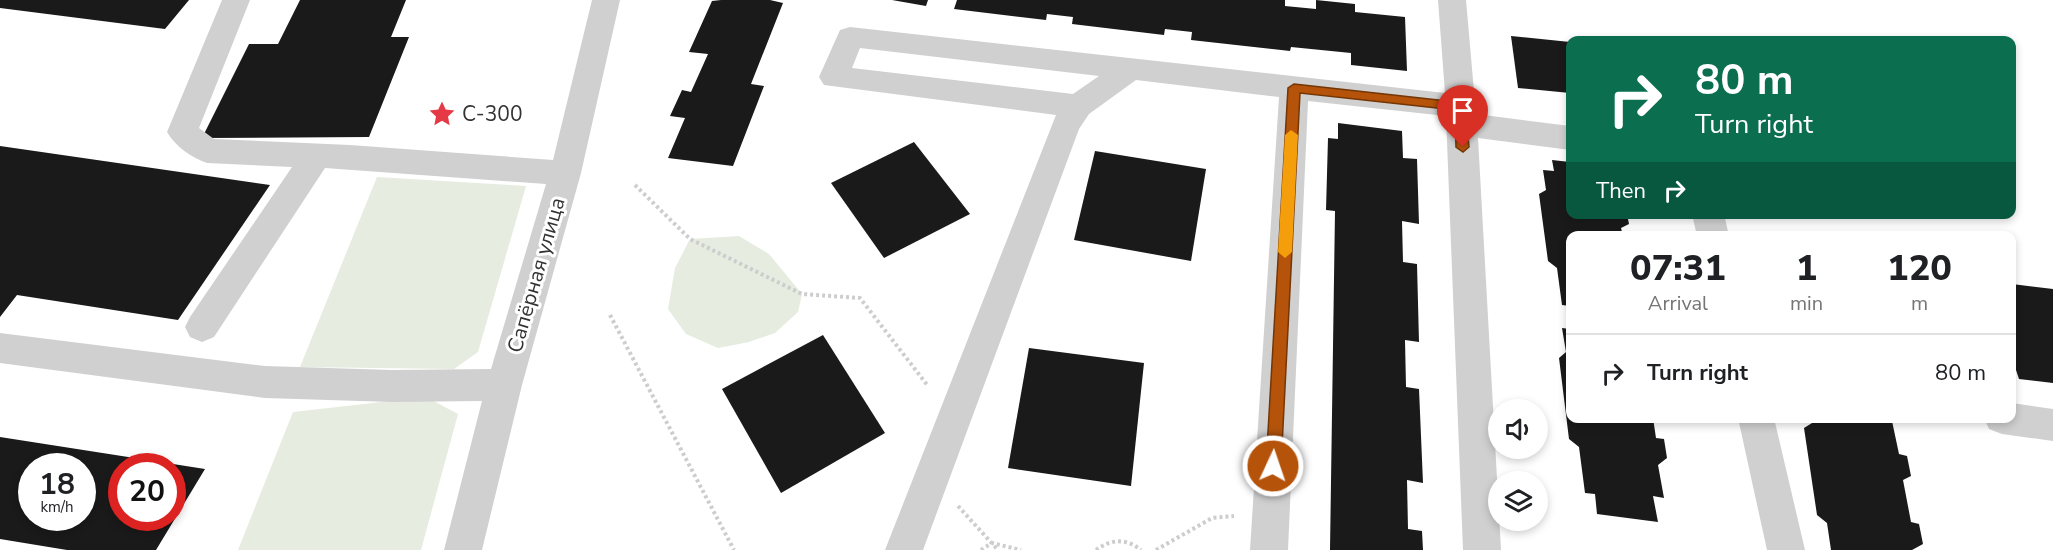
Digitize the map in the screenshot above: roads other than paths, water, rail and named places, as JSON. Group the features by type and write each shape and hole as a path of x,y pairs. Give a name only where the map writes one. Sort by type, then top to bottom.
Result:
{"street":[{"path":"236,0 182,132 207,151 565,173"},
{"name":"Сапёрная улица","path":"463,550 504,385 565,173 606,0"},
{"path":"1452,0 1461,115 1482,550"},
{"path":"1078,106 834,77 850,37 1294,88 1461,115 1566,137"},
{"path":"904,550 1065,126 1078,106 1131,69"},
{"path":"1269,550 1294,88"},
{"path":"202,327 316,156"},
{"path":"0,348 265,382 392,386 504,385"},
{"path":"2016,420 2053,425"},
{"path":"1757,423 1786,550"}],"place":[{"name":"С-300","path":"442,114"}]}
